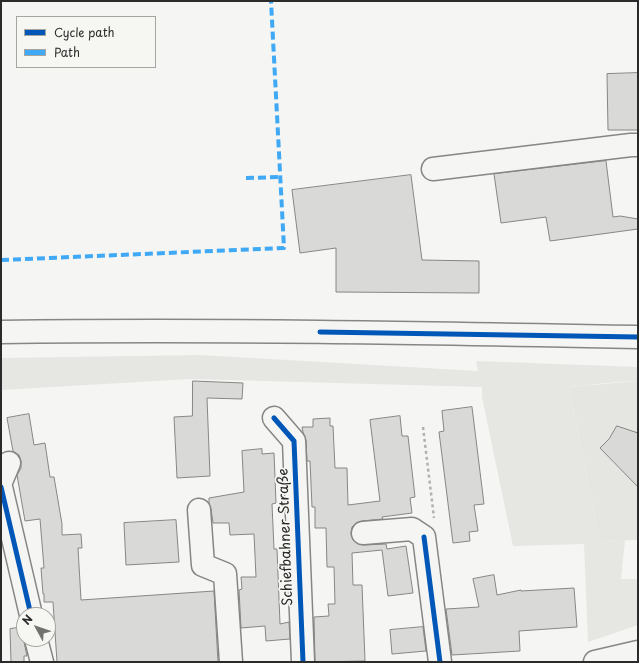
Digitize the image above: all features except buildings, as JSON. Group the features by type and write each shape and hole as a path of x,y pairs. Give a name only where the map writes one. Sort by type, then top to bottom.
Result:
{"main road":[{"path":"433,169 554,153 638,145"},
{"path":"1,332 320,332 638,337"},
{"name":"Schiefbahner Straße","path":"274,418 294,441 303,662"},
{"path":"1,487 29,607"},
{"path":"199,510 203,565 225,574 231,662"},
{"path":"363,533 412,529 424,537 440,662"},
{"path":"38,647 42,662"},
{"path":"595,662 638,652"}],"path":[{"path":"423,427 434,522 424,537"}],"shaded area":[{"path":"200,355 478,371 476,361 638,367 638,381 569,387 600,541 625,540 621,579 638,579 638,625 588,642 584,544 513,546 482,397 482,387 190,379 1,390 1,358"},
{"path":"638,381 638,540 600,541 569,387"}],"marked path":[{"path":"1,260 284,248 271,1"},
{"path":"246,178 280,177"}],"cycle path":[{"path":"320,332 638,337"},
{"path":"274,418 294,441 303,662"},
{"path":"1,487 29,607"},
{"path":"424,537 440,662"}]}
